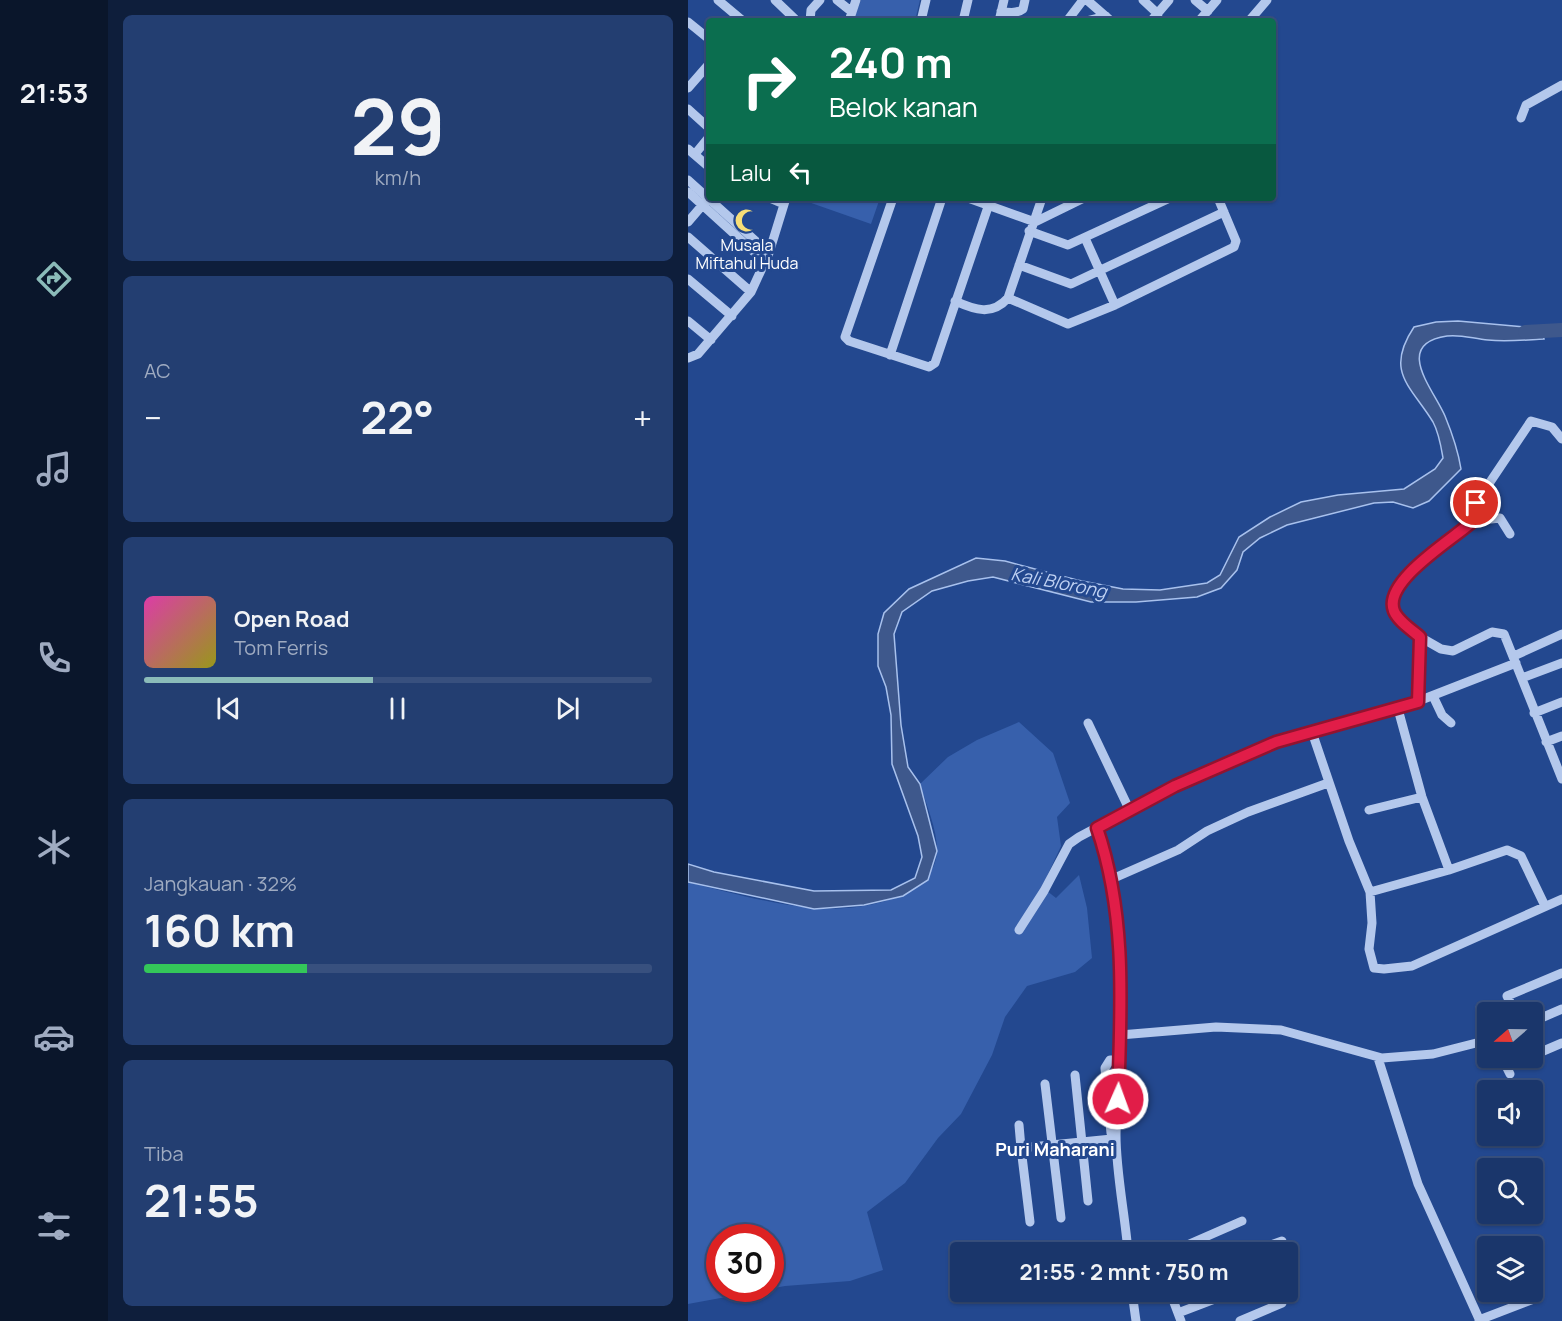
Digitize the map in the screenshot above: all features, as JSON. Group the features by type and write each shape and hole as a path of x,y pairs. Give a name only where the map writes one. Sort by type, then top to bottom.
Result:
{"street":[{"path":"718,0 739,18"},
{"path":"775,0 794,18"},
{"path":"806,18 820,0"},
{"path":"837,0 851,17"},
{"path":"851,17 856,0"},
{"path":"922,18 926,0"},
{"path":"964,18 968,0"},
{"path":"1004,0 1000,16 1020,12 1023,9 1024,0"},
{"path":"1071,18 1085,0 1109,18"},
{"path":"1142,0 1154,17 1169,0"},
{"path":"1195,0 1208,11"},
{"path":"1202,18 1217,0"},
{"path":"1252,18 1267,0"},
{"path":"810,18 811,10"},
{"path":"690,28 706,37"},
{"path":"688,88 706,67"},
{"path":"1521,118 1526,105 1561,85"},
{"path":"688,109 706,125"},
{"path":"701,120 706,115"},
{"path":"706,140 691,152 706,164"},
{"path":"688,180 706,202 767,257"},
{"path":"688,192 706,202"},
{"path":"688,358 698,354 751,292 767,257 785,201"},
{"path":"892,201 845,335 849,341 933,366 989,204"},
{"path":"890,355 941,201"},
{"path":"978,201 989,204 1065,245 1164,201"},
{"path":"955,301 984,311 997,308 1008,298 1041,201"},
{"path":"1032,227 1079,201"},
{"path":"1008,298 1068,324 1115,306 1234,247 1236,241 1219,201"},
{"path":"688,222 706,202"},
{"path":"1019,265 1071,284 1224,212"},
{"path":"688,237 751,292"},
{"path":"1085,238 1115,306"},
{"path":"688,279 732,316"},
{"path":"688,321 711,340"},
{"path":"1473,521 1478,500 1531,421 1552,427 1560,435"},
{"path":"1510,534 1505,522 1500,518 1473,521 1447,540 1395,590 1392,599 1396,615 1420,637 1441,650 1453,651 1492,632 1501,632 1508,639 1534,713 1561,779"},
{"path":"1019,930 1044,891 1069,844 1097,828 1193,778 1276,742 1418,702 1515,659 1561,634"},
{"path":"1418,702 1420,637"},
{"path":"1522,678 1561,663"},
{"path":"1433,696 1442,715 1451,723"},
{"path":"1534,713 1561,702"},
{"path":"1398,709 1423,797 1449,870"},
{"path":"1088,723 1130,811"},
{"path":"1312,732 1328,783 1370,892 1371,964 1374,968 1412,966 1561,899"},
{"path":"1546,742 1561,736"},
{"path":"1112,879 1178,850 1207,831 1248,812 1328,783"},
{"path":"1369,810 1423,797"},
{"path":"1097,828 1112,879 1119,920 1120,1035 1116,1138 1127,1242"},
{"path":"1370,892 1449,870 1507,850 1521,856 1545,906"},
{"path":"1510,1002 1507,996 1561,973"},
{"path":"1543,1015 1561,1007"},
{"path":"1120,1035 1216,1027 1281,1030 1378,1058 1433,1054 1477,1043"},
{"path":"1543,1049 1561,1042"},
{"path":"1378,1058 1418,1184 1479,1320 1526,1302"},
{"path":"1115,1184 1105,1068 1110,1060 1119,1059"},
{"path":"1507,1068 1510,1074"},
{"path":"1075,1075 1088,1201"},
{"path":"1045,1084 1061,1218"},
{"path":"1019,1125 1030,1222"},
{"path":"1021,1149 1112,1139"},
{"path":"1194,1242 1242,1221"},
{"path":"1133,1302 1136,1321"},
{"path":"1174,1302 1180,1317 1212,1302"},
{"path":"1240,1321 1282,1303"}],"shaded area":[{"path":"861,0 920,0 916,18 854,18"},
{"path":"806,201 879,201 871,224"},
{"path":"1019,722 1053,753 1070,803 1057,817 1061,846 1042,887 1056,898 1079,875 1087,908 1092,958 1075,972 1027,986 1005,1017 992,1055 961,1114 938,1138 905,1183 867,1212 883,1270 850,1281 784,1286 784,1224 706,1224 706,1301 688,1304 688,882 767,901 830,909 870,905 908,892 923,881 933,867 937,850 933,825 920,784 948,757 977,740"}],"water":[{"path":"1458,321 1525,327 1542,326 1544,339 1495,341 1447,336 1431,341 1422,348 1419,358 1421,369 1448,422 1461,469 1429,501 1413,508 1393,502 1374,503 1287,525 1260,538 1243,552 1237,570 1221,588 1197,597 1136,602 1091,602 993,577 932,591 902,612 894,634 901,725 908,767 920,784 937,851 928,880 903,896 864,905 814,909 688,882 688,864 714,872 814,891 891,890 915,878 922,857 918,836 892,764 891,715 886,687 878,666 878,634 884,613 909,589 976,558 1005,561 1077,580 1123,589 1160,590 1207,583 1220,575 1239,537 1270,517 1301,502 1338,495 1404,489 1435,469 1443,458 1435,426 1404,378 1401,356 1405,343 1414,327 1436,322"}],"waterway":[{"name":"Kali Blorong","path":"1525,332 1562,330"}],"place":[{"name":"Musala Miftahul Huda","path":"747,220"}],"district":[{"name":"Puri Maharani","path":"1055,1149"}],"route":[{"path":"1118,1099 1121,997 1119,920 1110,865 1097,828 1175,786 1276,742 1418,702 1420,637 1396,615 1392,599 1395,590 1417,567 1447,540 1473,521 1476,503"}]}
